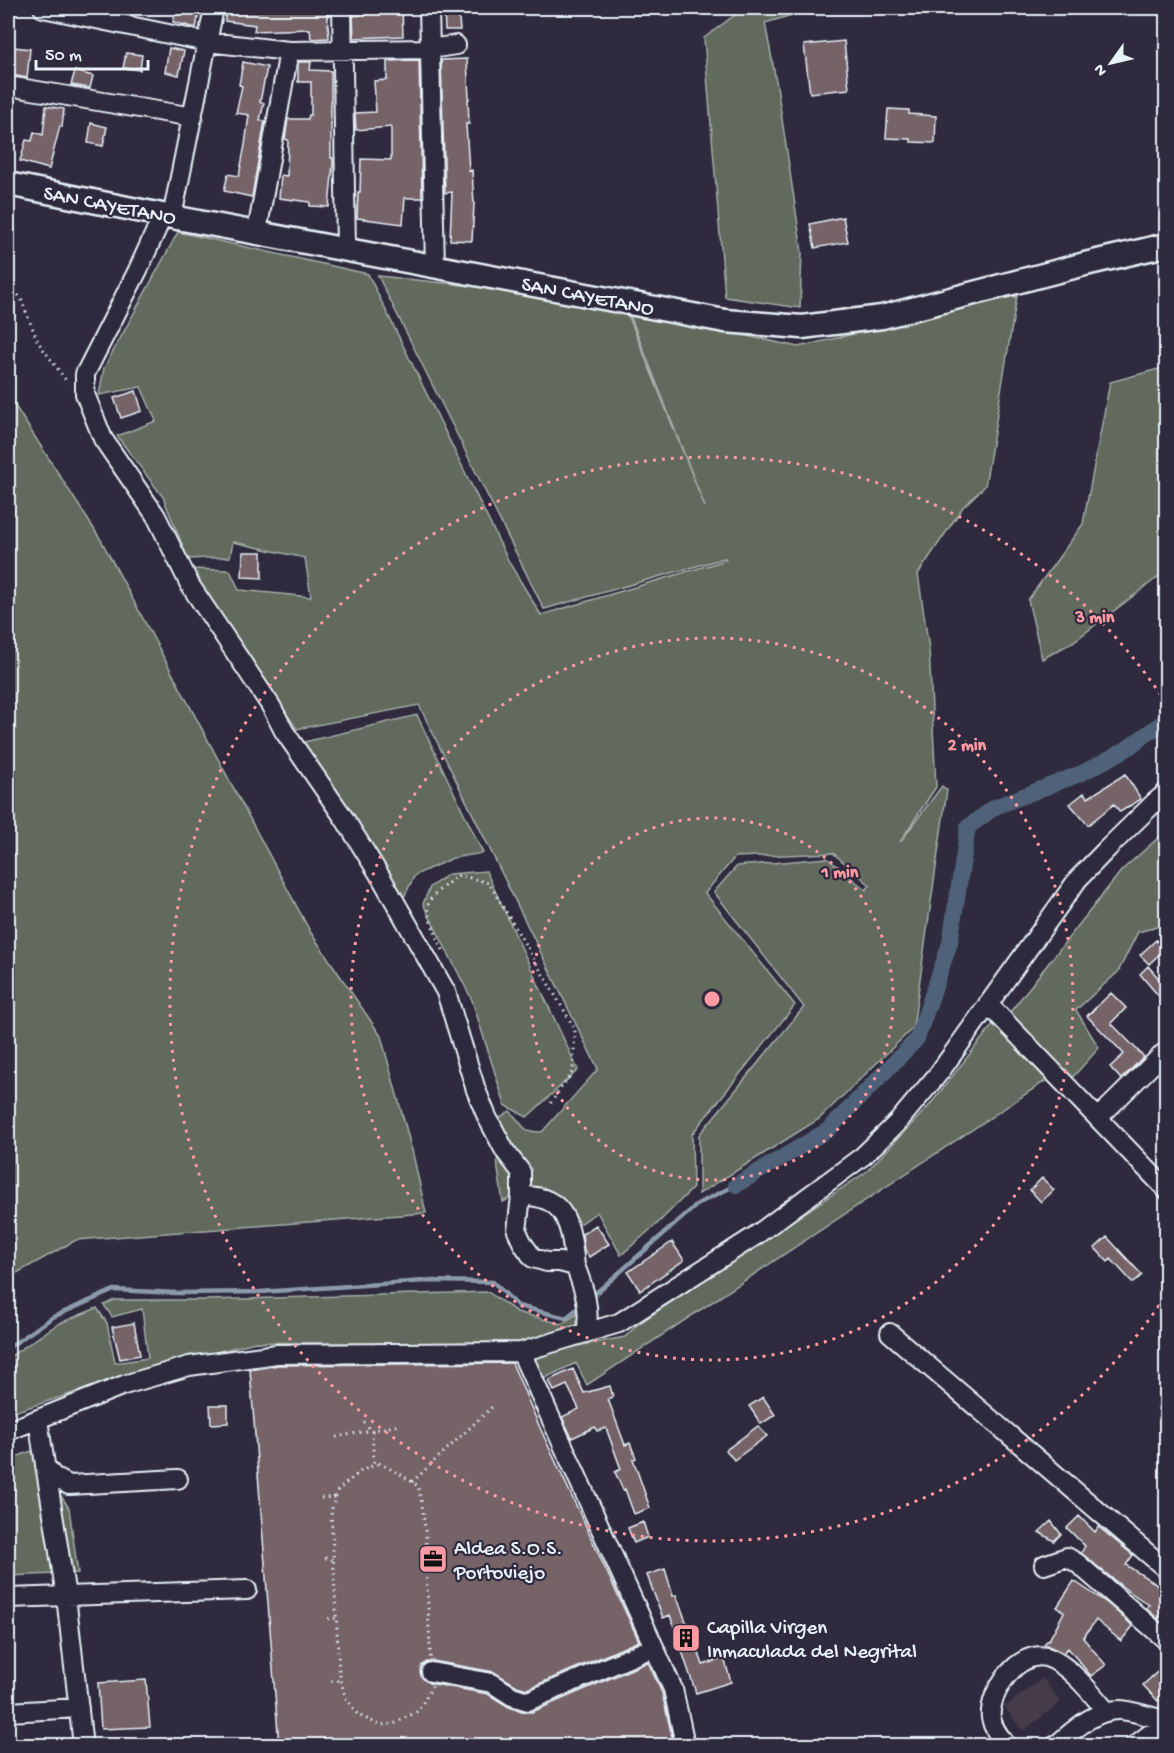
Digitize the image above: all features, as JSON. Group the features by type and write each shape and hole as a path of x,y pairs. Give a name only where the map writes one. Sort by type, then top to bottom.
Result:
{"main road":[{"name":"SAN CAYETANO","path":"8,184 725,321 802,327 882,317 1167,245"}],"street":[{"path":"43,8 207,42 289,51 430,49 456,45"},
{"path":"214,8 193,117 167,216 85,375 85,394 103,439 156,516 190,585 271,706 284,731 344,818 447,992 480,1099 505,1151 521,1172 517,1231 522,1244 533,1258 575,1266"},
{"path":"342,8 345,249"},
{"path":"429,8 435,266"},
{"path":"257,232 289,51"},
{"path":"8,86 193,117"},
{"path":"8,1431 124,1385 189,1366 277,1354 521,1352 619,1323 755,1236 863,1156 897,1123 939,1073 1078,879 1154,803 1167,793"},
{"path":"988,1004 1167,1189"},
{"path":"1098,1118 1167,1051"},
{"path":"521,1196 537,1195 548,1200 568,1221 575,1266 584,1289 589,1318 586,1333"},
{"path":"890,1333 1167,1569"},
{"path":"521,1352 673,1689 683,1735 682,1746"},
{"path":"38,1420 66,1596 83,1746"},
{"path":"45,1466 54,1477 69,1485 178,1479"},
{"path":"1044,1565 1067,1557 1077,1563 1167,1640"},
{"path":"8,1599 247,1590"},
{"path":"431,1672 492,1683 512,1696 528,1701 654,1647"},
{"path":"1007,1746 997,1734 991,1720 991,1706 996,1690 1002,1682 1020,1663 1032,1657 1043,1656 1051,1659 1078,1678 1107,1712"},
{"path":"8,1712 79,1708"},
{"path":"1055,1746 1078,1727 1107,1712 1120,1710 1167,1721"},
{"path":"1134,1746 1167,1721"}],"path":[{"path":"8,279 21,299 38,342 70,386"},
{"path":"443,951 426,910 428,900 459,875 489,883 575,1029 573,1071 550,1104"},
{"path":"412,1482 492,1407"},
{"path":"363,1422 372,1431 374,1465"},
{"path":"336,1437 400,1425"},
{"path":"379,1463 418,1486 426,1536 432,1687 418,1711 394,1724 380,1725 358,1715 345,1697 337,1618 331,1511 338,1490 374,1465 379,1463"},
{"path":"321,1498 335,1497"},
{"path":"325,1558 333,1560"},
{"path":"328,1619 337,1618"},
{"path":"331,1681 342,1680"}],"shaded area":[{"path":"1043,1678 1061,1702 1023,1731 1004,1707"}],"green space":[{"path":"744,8 817,8 765,23 802,252 800,308 725,297 704,38"},
{"path":"178,232 368,274 510,564 541,615 726,560 725,558 544,609 378,276 623,302 705,507 628,310 798,347 1017,296 985,486 963,507 918,574 929,649 936,787 900,842 942,786 947,790 913,1028 819,1119 699,1194 699,1135 804,1007 714,892 737,866 827,858 866,890 870,885 833,853 735,857 705,893 795,1005 692,1134 693,1188 657,1224 621,1255 597,1212 576,1227 558,1207 531,1187 503,1202 498,1170 495,1121 510,1111 527,1131 542,1132 598,1069 419,705 297,729 187,569 230,570 239,590 311,597 305,558 233,542 230,557 188,559 163,497 117,436 156,421 141,387 99,395 104,368"},
{"path":"1166,367 1166,571 1073,642 1042,659 1028,600 1083,524 1110,382"},
{"path":"8,395 101,540 311,933 381,1036 413,1154 426,1213 76,1240 8,1278"},
{"path":"417,715 483,853 453,858 415,875 405,895 395,903 300,743"},
{"path":"1166,831 1166,926 1138,932 1118,972 1076,1010 1099,1048 1072,1078 1010,1012 1122,870"},
{"path":"486,871 578,1070 527,1117 505,1105 472,1000 423,904 430,887 449,874"},
{"path":"994,1023 1050,1078 587,1385 576,1363 541,1380 528,1355 625,1337 637,1325 866,1172 929,1106"},
{"path":"488,1292 517,1312 561,1324 580,1312 581,1333 518,1346 255,1342 129,1375 8,1414 8,1358 58,1324 97,1308 107,1323 115,1363 148,1358 142,1309 112,1317 104,1305 114,1300 206,1300"},
{"path":"32,1451 69,1508 78,1573 8,1576 8,1460"}],"building":[{"path":"177,8 191,8 199,12 196,28 173,22"},
{"path":"226,8 263,11 263,8 327,8 329,38 311,39 310,29 254,31 255,25 225,21"},
{"path":"359,8 402,8 403,36 354,38 353,16 360,15"},
{"path":"444,8 458,8 460,30 445,30"},
{"path":"844,41 849,89 810,93 804,45"},
{"path":"14,47 30,49 27,78 11,75"},
{"path":"169,48 184,51 179,75 165,72"},
{"path":"126,53 142,55 140,70 123,68"},
{"path":"467,59 469,124 466,124 474,204 472,241 450,240 452,192 445,193 441,60"},
{"path":"419,60 422,198 405,198 403,224 357,218 361,159 391,160 391,127 356,130 355,113 376,112 374,81 387,80 387,61"},
{"path":"243,62 267,67 260,102 264,103 260,120 265,121 252,197 224,191 228,174 239,176 245,145 249,115 236,113 242,86 239,85"},
{"path":"298,62 311,62 310,70 331,71 331,158 333,158 333,164 329,207 310,206 310,202 279,198 281,175 287,176 288,140 285,139 288,119 308,119 311,115 311,82 298,82"},
{"path":"75,71 93,76 90,88 71,85"},
{"path":"46,106 64,109 62,127 60,126 49,169 20,161 26,140 32,141 34,132 43,135"},
{"path":"888,109 909,110 909,114 936,116 935,143 886,138"},
{"path":"91,123 107,127 103,146 88,143"},
{"path":"843,217 848,242 815,248 810,224"},
{"path":"136,391 142,411 121,418 114,398"},
{"path":"243,552 262,552 262,578 242,577"},
{"path":"1125,774 1141,799 1120,812 1114,804 1088,825 1070,804 1084,793 1088,798"},
{"path":"1156,940 1165,949 1149,964 1140,955"},
{"path":"1148,966 1167,988 1167,1006 1140,974"},
{"path":"1111,993 1126,1008 1111,1023 1144,1057 1121,1079 1110,1067 1124,1054 1087,1016"},
{"path":"1042,1178 1054,1190 1041,1202 1030,1190"},
{"path":"596,1225 609,1244 589,1257 584,1250 582,1234"},
{"path":"1107,1237 1142,1275 1133,1283 1111,1259 1108,1262 1095,1248"},
{"path":"672,1242 684,1260 640,1291 628,1272"},
{"path":"134,1323 140,1355 120,1359 112,1327"},
{"name":"Aldea S.O.S. Portoviejo","path":"512,1363 639,1641 527,1689 517,1686 494,1672 433,1661 422,1665 421,1676 429,1683 488,1694 509,1707 532,1712 648,1662 662,1693 672,1736 671,1746 279,1746 250,1370 278,1365"},
{"path":"573,1369 584,1393 610,1386 613,1397 608,1399 625,1445 630,1443 636,1458 633,1459 650,1508 634,1514 625,1489 623,1490 615,1472 621,1469 606,1428 597,1431 595,1427 572,1438 562,1417 579,1409 567,1385 554,1391 549,1380"},
{"path":"763,1397 775,1415 761,1424 749,1406"},
{"path":"210,1405 228,1405 228,1423 211,1424"},
{"path":"758,1426 767,1436 734,1460 726,1450"},
{"path":"1079,1516 1095,1532 1099,1526 1133,1555 1126,1565 1167,1594 1167,1620 1161,1616 1158,1619 1146,1608 1149,1605 1081,1553 1085,1546 1067,1528"},
{"path":"1051,1521 1061,1534 1054,1541 1039,1532"},
{"path":"643,1522 648,1537 634,1543 628,1528"},
{"path":"665,1569 673,1596 676,1595 687,1624 689,1623 703,1665 724,1658 731,1682 696,1693 670,1615 663,1618 647,1575"},
{"path":"1074,1581 1107,1603 1133,1626 1121,1641 1096,1620 1083,1638 1106,1665 1091,1676 1068,1648 1063,1653 1044,1644 1050,1638 1064,1612 1057,1607"},
{"path":"1167,1663 1167,1694 1158,1701 1143,1685"},
{"path":"146,1680 150,1727 101,1729 98,1683"}],"waterway":[{"path":"736,1185 828,1130 917,1039 950,943 968,827 995,807 1082,773 1125,750 1166,720"},
{"path":"589,1299 699,1203 736,1185"},
{"path":"8,1348 53,1317 114,1290 177,1293 260,1292 425,1281 493,1282 518,1306 566,1318 583,1304"}],"place":[{"name":"Aldea S.O.S. Portoviejo","path":"433,1559"},
{"name":"Capilla Virgen Inmaculada del Negrital","path":"686,1638"}]}
